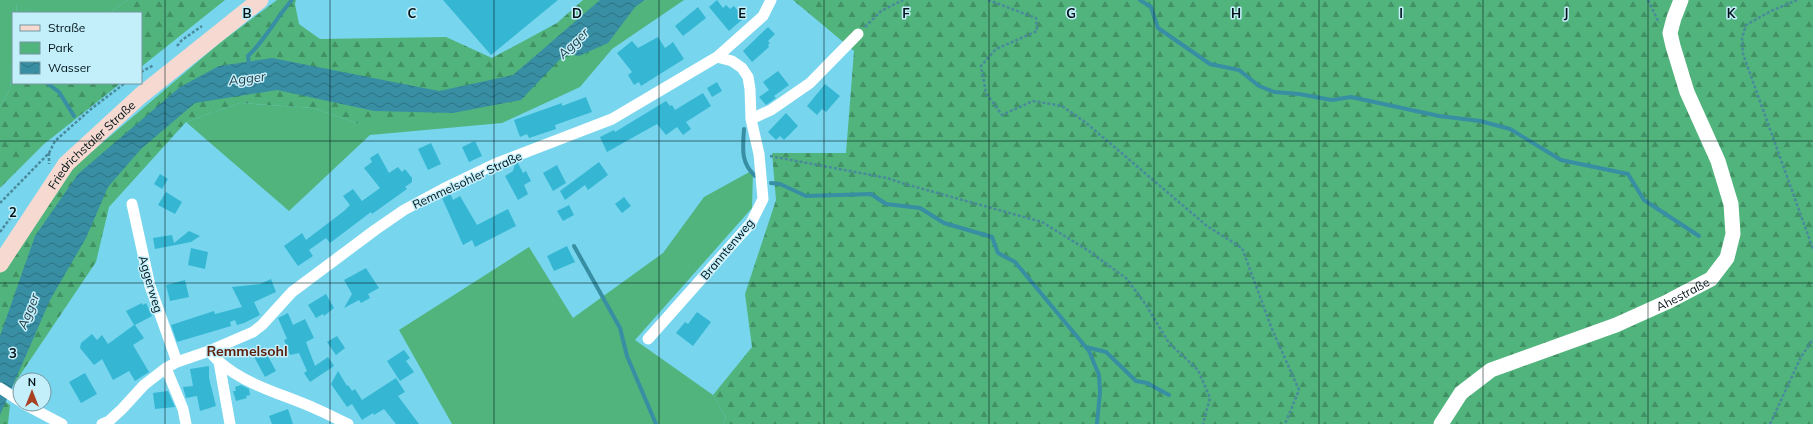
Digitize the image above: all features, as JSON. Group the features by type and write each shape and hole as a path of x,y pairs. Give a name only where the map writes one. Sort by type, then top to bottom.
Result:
{"main road":[{"name":"Friedrichstaler Straße","path":"0,264 66,164 140,96 260,0"},
{"path":"1670,33 1681,0"},
{"name":"Ahestraße","path":"1441,424 1461,393 1490,370 1616,325 1667,302 1711,278 1727,258 1733,234 1730,204 1718,161 1687,92 1670,33"}],"street":[{"name":"Remmelsohler Straße","path":"102,424 109,421 144,385 166,368 177,362 209,351 253,332 262,325 292,292 404,210 495,164 612,119 717,57 763,16 771,0"},
{"path":"751,119 771,110 810,84 858,34"},
{"name":"Branntenweg","path":"648,339 751,223 763,199 759,154 751,119 748,77 742,68 732,61 717,57"},
{"name":"Aggerweg","path":"132,204 150,286 177,362"},
{"path":"209,351 218,362 263,389 314,408 348,424"},
{"path":"218,362 230,424"},
{"path":"166,368 182,409 186,424"},
{"path":"0,388 12,396"},
{"path":"39,412 62,424"}],"path":[{"path":"858,34 881,11 903,0"},
{"path":"988,0 1036,18 1037,31 996,49 981,66 986,93 1002,115 1033,101 1062,106 1085,122 1207,226 1242,248 1272,329 1299,390 1285,424"},
{"path":"1648,0 1658,23 1670,33"},
{"path":"1797,0 1770,11 1746,25 1742,38 1743,54 1760,104 1782,159 1813,249"},
{"path":"0,203 49,153 55,140 91,109 124,84"},
{"path":"759,154 887,178 1042,222 1089,251 1126,278 1146,304 1169,343 1198,370 1210,398 1203,424"},
{"path":"1770,424 1801,356 1813,339"}],"green space":[{"path":"0,0 127,0 111,12 32,12 17,3 16,12 12,12 12,66 10,89 0,107"},
{"path":"127,0 225,0 142,66 142,12 111,12"},
{"path":"277,0 296,0 295,4 299,24 320,39 446,37 492,58 557,23 583,0 646,0 633,6 600,45 522,101 359,124 314,108 240,103 186,122 109,207 96,262 22,372 12,372 12,387 0,379 0,269 75,166 221,42"},
{"path":"646,0 684,0 612,49 580,87 502,123 370,135 289,211 186,122 240,103 314,108 359,124"},
{"path":"793,0 1813,0 1813,424 723,424 726,418 713,395 752,347 745,294 776,200 772,153 846,153 854,51"},
{"path":"17,2 32,12 16,12"},
{"path":"12,66 12,84 120,84 44,144 0,188 0,107 10,89"},
{"path":"753,170 752,208 635,340 713,395 726,418 723,424 452,424 399,330 529,247 573,318 663,253 704,197"},
{"path":"0,398 10,405 8,424 0,424"}],"water":[{"name":"Agger","path":"600,0 645,0 635,7 608,43 579,56 566,53 521,100 453,113 374,111 277,90 195,103 141,149 108,187 86,238 50,300 19,372 12,372 12,387 0,415 0,336 35,236 78,174 180,87 219,66 272,58 439,91 513,75"}],"building":[{"path":"443,0 558,0 491,55"},
{"path":"717,0 723,8 726,5 730,9 734,6 744,18 729,31 709,7"},
{"path":"698,7 706,18 683,36 675,26"},
{"path":"768,27 775,34 768,41 770,43 768,45 769,47 752,62 743,51"},
{"path":"658,37 665,48 673,42 684,59 641,86 639,82 634,85 628,75 632,72 617,53 632,41 638,48"},
{"path":"778,71 789,85 774,96 776,98 766,105 759,97 769,90 763,82"},
{"path":"717,82 722,91 712,97 707,88"},
{"path":"825,84 840,96 826,112 822,109 817,115 807,106"},
{"path":"703,93 711,106 686,122 691,129 683,135 677,127 666,135 657,124 607,152 600,137 614,130 615,132 666,101 670,106 672,105 675,110"},
{"path":"586,97 592,112 555,125 556,129 529,138 527,134 520,137 514,120 562,103 562,106"},
{"path":"786,113 798,126 784,140 780,136 776,140 768,132"},
{"path":"475,141 482,156 469,162 462,147"},
{"path":"431,143 441,164 428,170 418,149"},
{"path":"378,153 389,173 398,167 402,172 405,169 412,178 412,182 405,187 407,189 372,214 371,212 330,243 326,238 309,250 313,256 298,266 284,246 302,233 306,240 344,211 350,205 343,196 353,189 362,201 380,188 364,168 372,162 370,158"},
{"path":"599,162 608,175 588,190 585,185 565,200 560,191"},
{"path":"518,163 523,173 526,171 531,181 524,185 528,194 518,200 505,176 513,171 515,164"},
{"path":"557,165 566,183 553,191 543,173"},
{"path":"160,174 168,179 162,189 154,184"},
{"path":"166,192 182,202 175,214 158,205"},
{"path":"450,193 453,200 460,196 477,225 508,209 516,226 475,247 472,240 463,245 442,198"},
{"path":"624,197 631,206 622,213 615,204"},
{"path":"569,205 574,215 563,221 557,211"},
{"path":"189,231 200,236 191,242 155,249 153,238 172,235 174,243"},
{"path":"567,246 575,262 554,271 547,256"},
{"path":"191,248 208,252 205,269 188,265"},
{"path":"366,268 379,288 368,294 370,298 361,303 359,300 344,308 352,294 344,280"},
{"path":"271,279 276,292 254,302 260,315 237,325 235,320 230,322 231,326 177,342 171,325 214,311 215,314 242,307 232,287 260,284"},
{"path":"185,280 189,297 170,301 166,285"},
{"path":"326,294 334,308 324,316 323,314 316,318 308,305"},
{"path":"142,303 143,305 146,303 152,316 135,325 144,338 133,345 149,372 135,381 129,371 113,380 102,359 94,365 80,348 81,343 92,334 97,340 102,335 108,344 134,325 126,311"},
{"path":"697,312 711,322 693,346 676,333 685,322 688,324"},
{"path":"288,313 293,325 305,319 314,338 306,342 315,366 328,357 334,366 310,382 304,373 307,371 299,353 290,355 284,340 287,339 278,318"},
{"path":"337,336 345,348 336,355 327,342"},
{"path":"263,347 276,371 265,377 252,353"},
{"path":"404,350 410,358 406,361 414,372 400,381 387,361"},
{"path":"209,366 209,378 216,406 200,411 197,396 186,398 183,387 193,386 190,369"},
{"path":"338,371 347,386 348,385 352,391 355,389 362,400 396,378 405,392 398,396 419,424 396,424 384,409 374,415 373,413 362,420 352,404 347,407 331,384"},
{"path":"85,373 97,394 81,403 69,382"},
{"path":"241,385 249,389 250,395 246,396 247,398 236,401 233,391 236,391 235,387"},
{"path":"168,391 175,407 155,409 153,393"},
{"path":"288,409 293,424 272,424 269,416"}],"waterway":[{"name":"Agger","path":"249,66 248,56 260,43 292,0"},
{"path":"1140,0 1151,7 1158,28 1210,64 1239,70 1259,86 1274,92 1299,94 1332,100 1351,97 1439,116 1480,121 1510,129 1561,160 1628,174 1644,200 1699,236"},
{"path":"48,84 59,92 74,116"},
{"path":"744,129 743,149 745,160 750,171 755,176"},
{"path":"771,183 780,184 806,196 871,194 886,204 920,208 944,223 992,237 998,253 1015,262 1089,351 1099,375 1100,392 1097,424"},
{"path":"574,246 620,328 627,356 656,424"},
{"path":"1086,347 1106,352 1136,381 1147,383 1169,395"}],"district":[{"name":"Remmelsohl","path":"247,351"}]}
